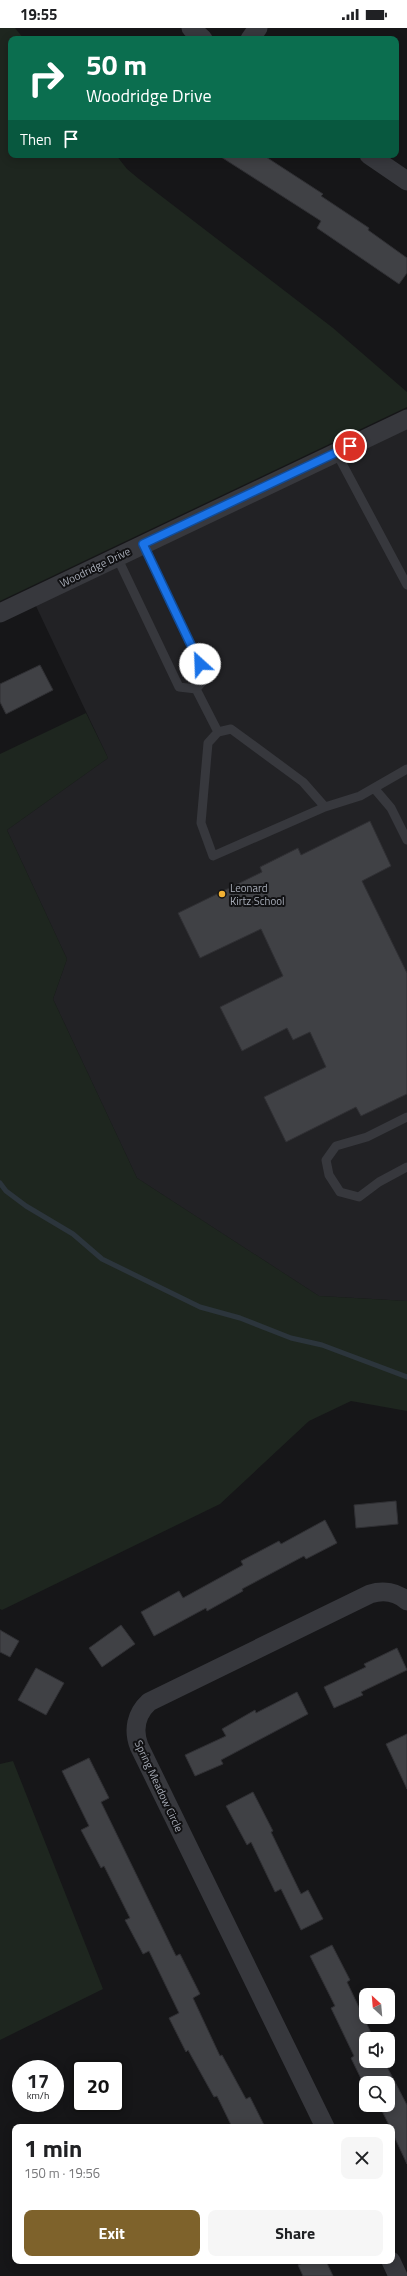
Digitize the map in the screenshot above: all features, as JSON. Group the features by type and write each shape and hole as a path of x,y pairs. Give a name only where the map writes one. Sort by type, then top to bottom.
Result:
{"street":[{"path":"191,28 200,36"},
{"path":"373,158 407,181"},
{"name":"Woodridge Drive","path":"0,613 407,419"},
{"name":"Spring Meadow Circle","path":"324,2124 139,1746 135,1727 138,1716 149,1702 370,1594 386,1592 398,1594 407,1601"},
{"path":"392,2264 398,2276"}],"lane":[{"path":"336,452 407,585"},
{"path":"143,544 206,677 196,689"},
{"path":"117,557 179,687 196,689"},
{"path":"196,689 218,732"},
{"path":"325,807 303,782 231,729 218,732 208,743 201,822 213,856 325,807 360,796 407,769"},
{"path":"374,788 391,808 407,840"},
{"path":"407,1117 367,1137 336,1146 326,1160 329,1175 340,1192 359,1197 392,1174 407,1167"}],"shaded area":[{"path":"0,28 15,28 22,36 8,36 8,158 118,158 127,169 139,179 333,328 407,392 407,407 0,601"},
{"name":"Leonard Kirtz School","path":"407,419 407,1301 319,1296 137,1178 53,999 67,959 7,830 108,758 35,604"},
{"path":"86,713 108,758 7,830 67,959 53,999 137,1178 319,1296 407,1301 407,1411 351,1401 309,1421 220,1504 2,1610 0,1609 0,754"},
{"path":"13,1761 103,1989 0,2040 0,1764"}],"building":[{"path":"223,158 268,158 323,194 321,196 369,228 368,230 407,258 407,273 399,284 317,228 321,221"},
{"path":"40,665 53,690 6,714 0,702 0,684"},
{"name":"Leonard Kirtz School","path":"370,821 391,866 362,881 407,973 407,1094 361,1116 356,1107 286,1142 264,1097 326,1067 310,1032 293,1040 287,1028 242,1051 220,1007 283,976 261,929 200,958 178,913 262,872 260,867 298,848 301,855"},
{"path":"396,1501 398,1524 356,1528 354,1505"},
{"path":"325,1520 337,1543 306,1559 304,1556 242,1589 243,1591 207,1611 206,1608 154,1636 141,1612 179,1591 183,1598 243,1565 241,1561 279,1541 281,1544"},
{"path":"121,1625 135,1644 102,1667 89,1648"},
{"path":"0,1630 19,1641 10,1657 0,1652"},
{"path":"397,1648 407,1670 361,1692 363,1695 334,1708 324,1687 366,1667 364,1664"},
{"path":"36,1668 64,1683 46,1715 18,1700"},
{"path":"297,1692 308,1714 221,1760 223,1764 195,1776 185,1755 226,1736 222,1729 255,1710 256,1713"},
{"path":"407,1734 407,1789 386,1744"},
{"path":"89,1758 109,1798 101,1802 176,1956 180,1954 200,1994 193,1998 220,2056 222,2055 246,2099 250,2097 264,2124 231,2124 217,2096 214,2097 188,2050 186,2052 169,2018 179,2013 149,1951 143,1954 125,1920 130,1918 104,1866 101,1868 81,1830 89,1826 62,1771"},
{"path":"253,1792 273,1831 271,1832 301,1894 308,1890 323,1919 301,1930 281,1889 275,1892 251,1842 247,1845 226,1806"},
{"path":"332,1945 350,1980 347,1982 359,2007 359,2024 367,2024 371,2032 359,2032 359,2068 388,2068 392,2076 360,2076 351,2058 354,2056 331,2008 335,2006 310,1956"},
{"path":"395,2082 407,2105 407,2164 395,2138 395,2124 388,2124 382,2112 395,2112"},
{"path":"327,2264 333,2276 303,2276 298,2265"}],"waterway":[{"path":"0,1183 6,1191 26,1206 73,1234 102,1259 200,1307 240,1318 291,1338 322,1345 407,1377"}],"place":[{"name":"Leonard Kirtz School","path":"222,894"}],"route":[{"path":"200,664 143,544 350,446"}]}
